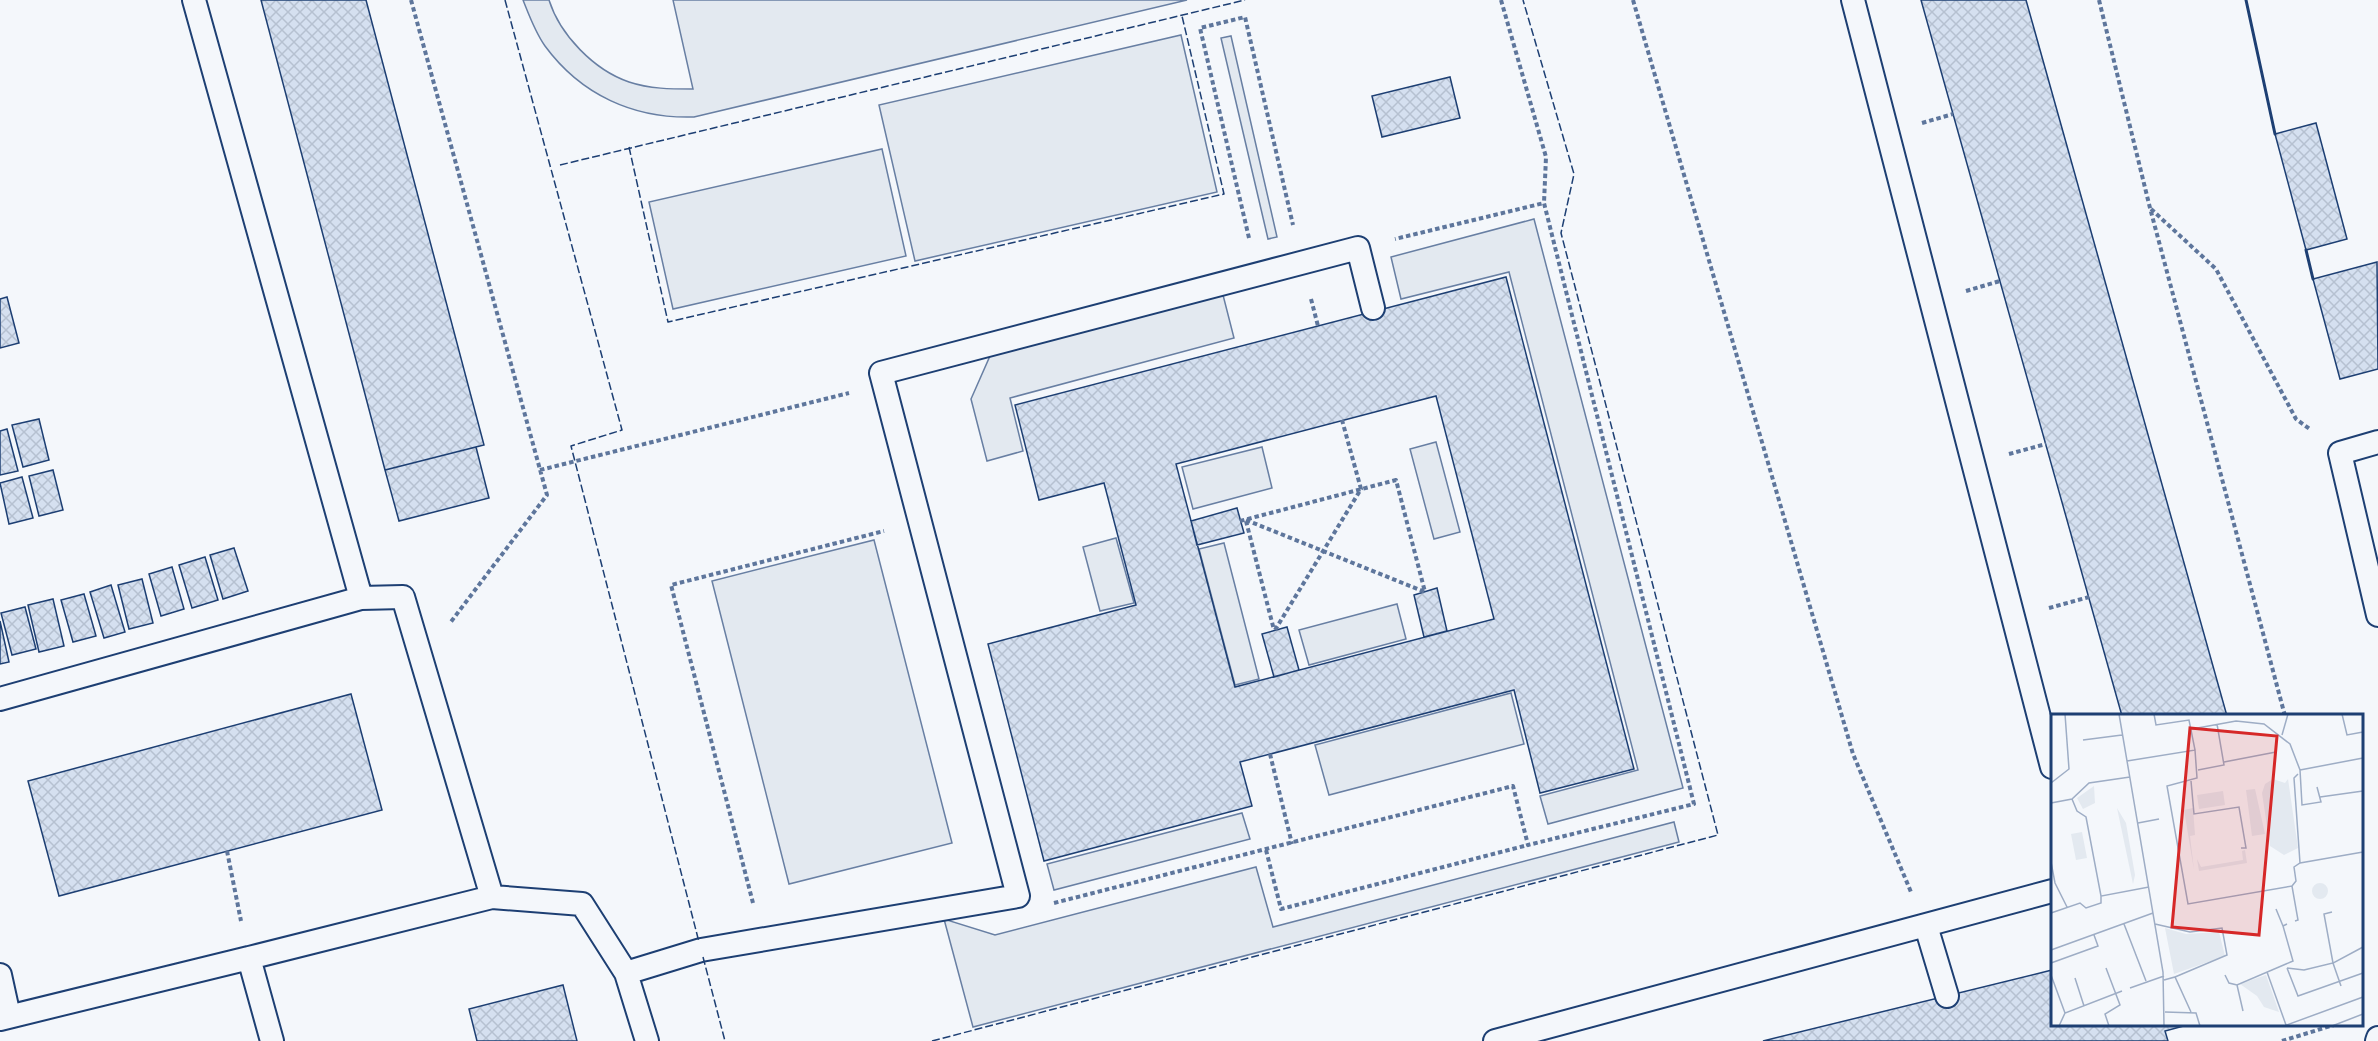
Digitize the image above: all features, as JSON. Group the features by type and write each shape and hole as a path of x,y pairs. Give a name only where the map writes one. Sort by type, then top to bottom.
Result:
{"lane":[{"path":"194,0 361,598"},
{"path":"1853,0 2051,763"},
{"path":"626,973 701,950 1018,896 880,373 1358,248 1373,308"},
{"path":"2378,442 2340,453 2378,615"},
{"path":"0,699 361,598 404,597 492,897"},
{"path":"1495,1041 2051,891"},
{"path":"0,975 4,1018 492,897 582,904 626,973 647,1041"},
{"path":"1926,926 1947,996"},
{"path":"249,958 272,1041"}],"path":[{"path":"411,0 547,495 422,660"},
{"path":"1266,850 1281,909 1694,804 1544,203 1546,157 1501,0"},
{"path":"1633,0 1853,754 1926,926"},
{"path":"2099,0 2150,208 2284,714"},
{"path":"1257,274 1200,28 1245,17 1317,326"},
{"path":"1358,248 1544,203"},
{"path":"2150,208 2216,269 2296,419 2340,453"},
{"path":"540,470 842,394 886,392"},
{"path":"1246,520 1275,630 1361,489 1342,420"},
{"path":"1240,521 1396,480 1425,592 1246,520"},
{"path":"762,939 671,585 919,521"},
{"path":"1270,754 1292,844"},
{"path":"1018,896 1053,904 1513,786 1528,845"},
{"path":"227,851 249,958"},
{"path":"2282,1041 2331,1026"}],"shaded area":[{"path":"523,0 549,0 561,26 580,50 603,69 616,76 645,86 693,89 673,0 1187,0 694,117 672,117 650,114 611,101 592,91 575,78 545,46"},
{"path":"1181,35 1217,192 915,261 879,105"},
{"path":"1231,36 1277,237 1268,239 1221,38"},
{"path":"882,149 906,256 673,309 649,202"},
{"path":"1534,219 1683,788 1548,824 1540,796 1638,770 1509,272 1401,299 1391,257"},
{"path":"1223,295 1234,338 1010,398 1023,451 987,461 971,399 990,356"},
{"path":"1436,442 1460,532 1434,539 1410,449"},
{"path":"1262,447 1272,488 1193,509 1182,467"},
{"path":"1116,538 1134,603 1100,611 1083,547"},
{"path":"874,540 952,843 789,884 712,581"},
{"path":"1224,543 1259,679 1235,685 1199,549"},
{"path":"1397,604 1406,639 1309,665 1299,630"},
{"path":"1511,693 1524,744 1329,795 1315,745"},
{"path":"1242,813 1250,839 1054,890 1047,864"},
{"path":"1674,822 1679,842 973,1027 944,919 995,935 1256,867 1273,927"}],"building":[{"path":"261,0 366,0 484,445 385,470"},
{"path":"1921,0 2026,0 2226,714 2121,714"},
{"path":"1450,77 1460,118 1382,137 1372,96"},
{"path":"2316,123 2347,239 2306,250 2275,134"},
{"path":"2377,262 2378,369 2340,379 2313,279"},
{"path":"1506,277 1634,769 1540,793 1514,690 1240,762 1252,806 1044,861 988,644 1136,605 1104,483 1039,500 1015,405","holes":["1436,396 1494,619 1235,687 1176,464"]},
{"path":"7,297 19,343 0,348 0,299"},
{"path":"39,419 49,460 23,467 12,425"},
{"path":"7,429 18,471 0,475 0,431"},
{"path":"476,447 489,498 399,521 385,470"},
{"path":"53,470 63,510 39,516 29,476"},
{"path":"22,477 33,518 9,524 0,483"},
{"path":"1237,508 1244,533 1197,545 1191,521"},
{"path":"234,548 248,591 223,599 210,555"},
{"path":"205,557 218,600 192,608 179,565"},
{"path":"172,567 184,609 161,616 149,574"},
{"path":"142,579 153,623 129,629 118,585"},
{"path":"111,585 125,632 104,638 90,592"},
{"path":"1437,588 1447,631 1424,637 1414,595"},
{"path":"84,594 96,636 73,642 61,600"},
{"path":"53,599 64,646 39,652 28,605"},
{"path":"25,607 36,649 12,655 1,613"},
{"path":"0,621 9,662 0,664"},
{"path":"1287,627 1299,670 1274,677 1262,634"},
{"path":"351,694 382,810 59,896 28,781"},
{"path":"2051,970 2051,1026 2184,1026 2165,1031 2168,1041 1763,1041"},
{"path":"563,985 577,1041 477,1041 469,1009"}],"fence":[{"path":"505,0 622,430 571,446 699,942"},
{"path":"560,165 1245,0"},
{"path":"932,1041 1718,835 1561,233 1574,174 1523,0"},
{"path":"629,147 668,322 1224,194 1182,16"},
{"path":"703,957 725,1041"}],"wall":[{"path":"2246,0 2275,134"},
{"path":"2306,250 2313,279"}]}
